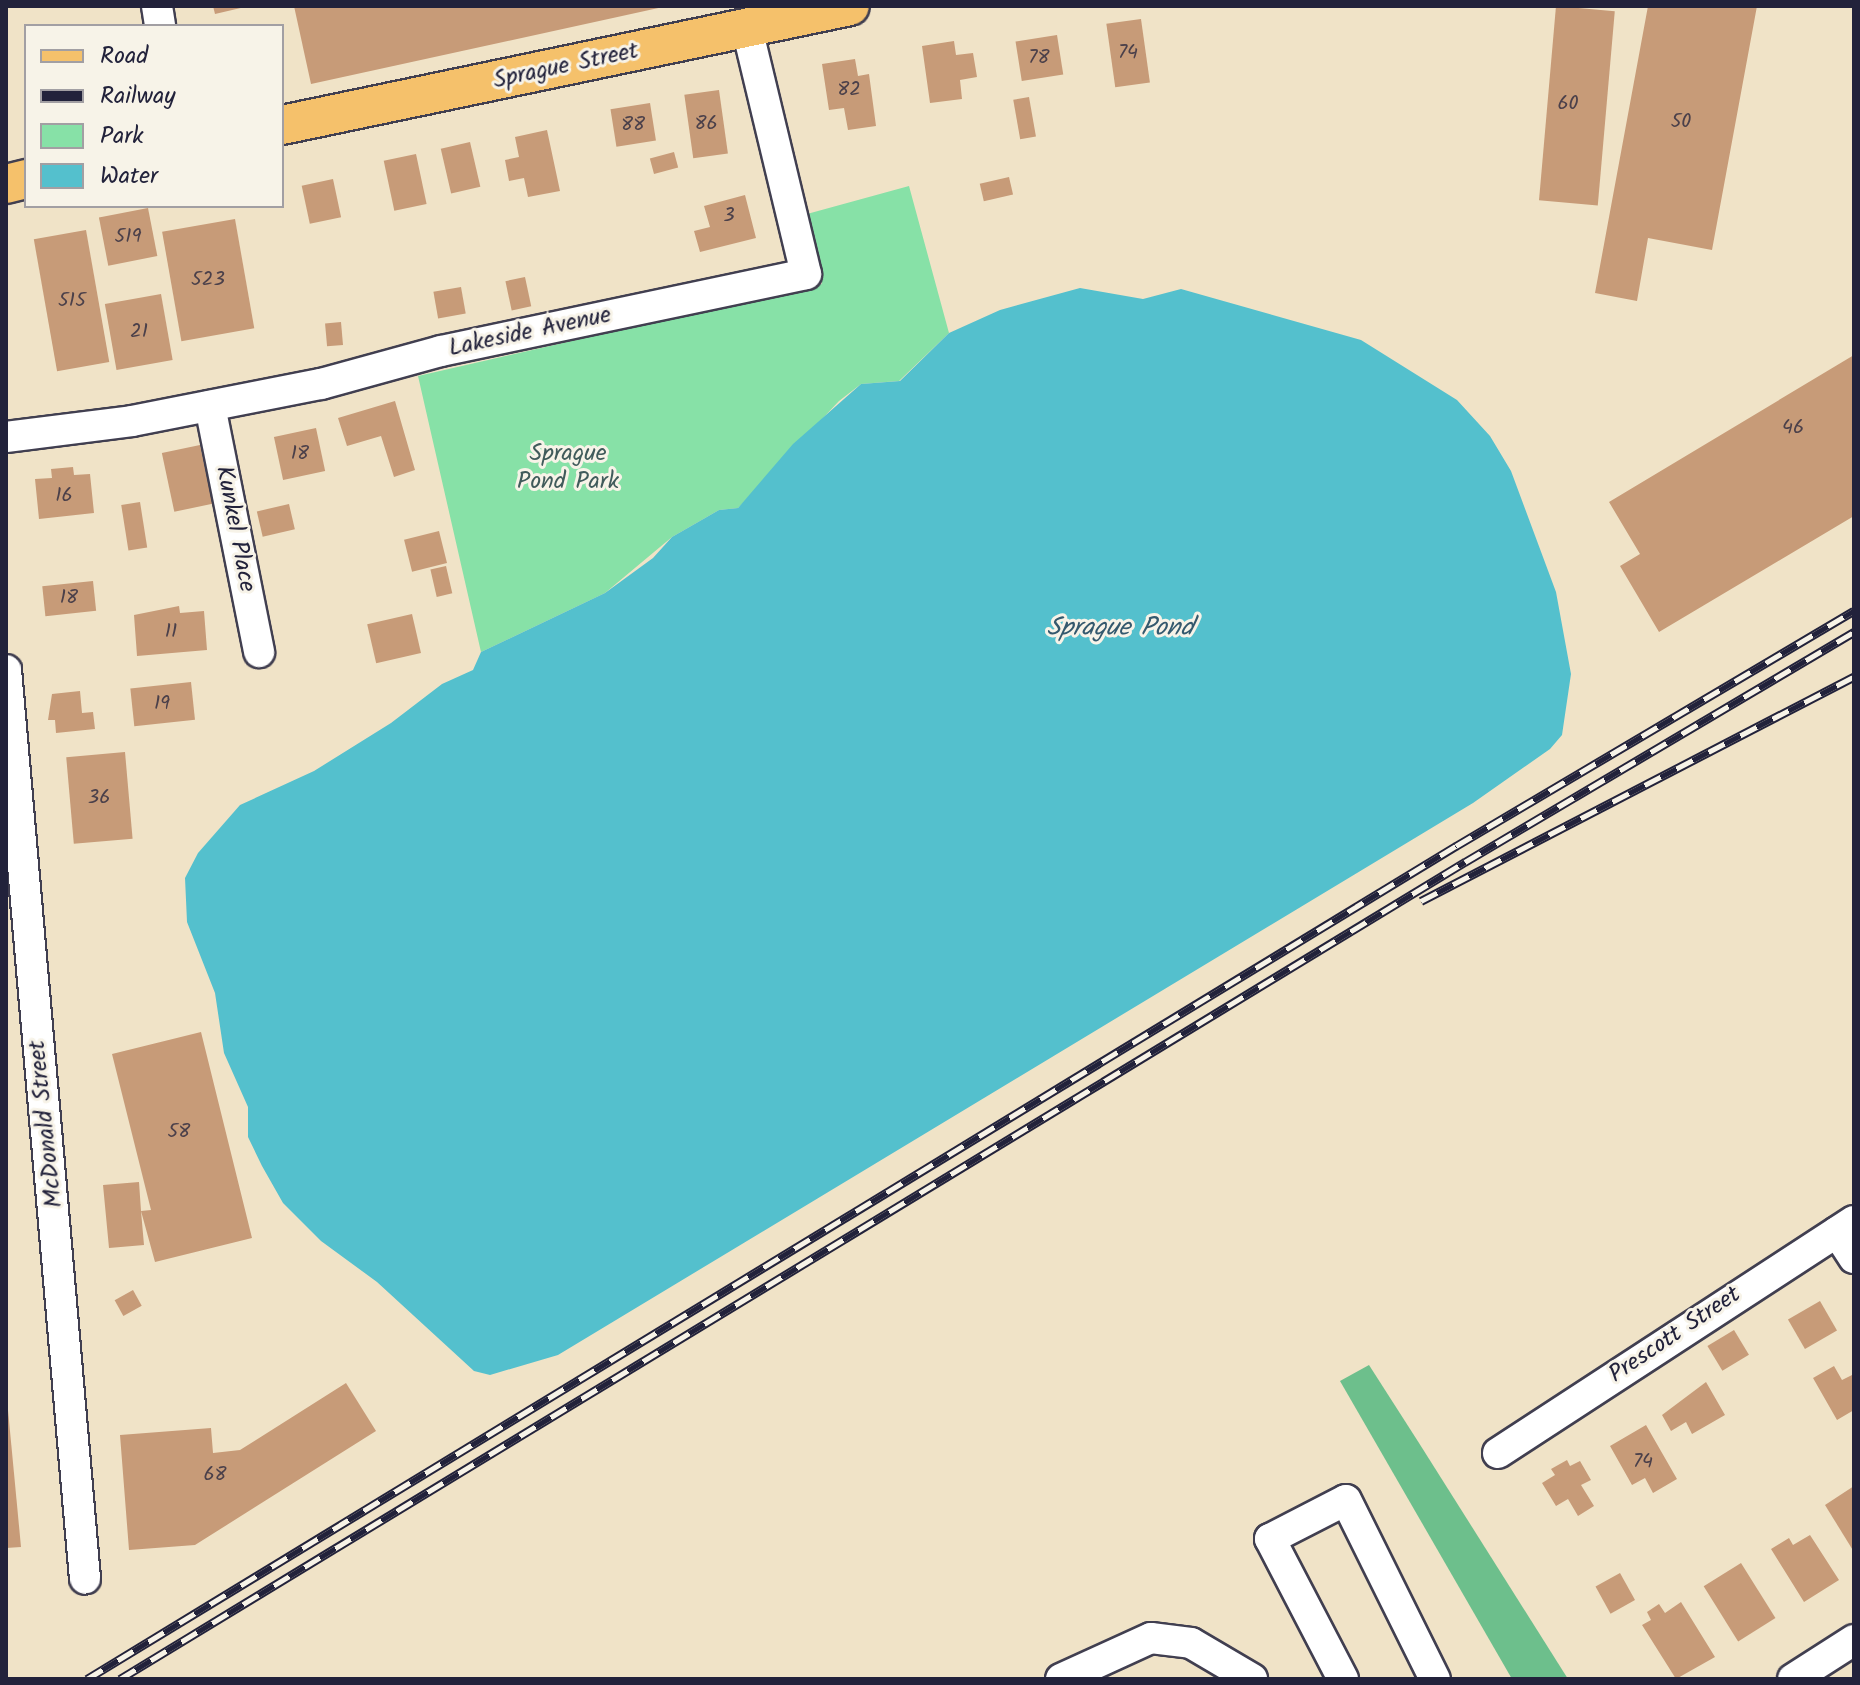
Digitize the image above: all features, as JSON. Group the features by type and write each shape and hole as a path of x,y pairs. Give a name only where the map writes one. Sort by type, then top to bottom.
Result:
{"main road":[{"name":"Sprague Street","path":"284,125 850,6"}],"street":[{"name":"Lakeside Avenue","path":"6,437 210,406 806,274 747,28"},
{"name":"Kunkel Place","path":"210,406 259,652"},
{"name":"McDonald Street","path":"6,670 85,1579"},
{"path":"1845,1226 1854,1258"},
{"name":"Prescott Street","path":"1498,1453 1845,1226"},
{"path":"1343,1679 1270,1539 1346,1500 1435,1679"},
{"path":"1061,1679 1151,1638 1191,1643 1252,1679"},
{"path":"1793,1679 1854,1640"}],"green space":[{"name":"Sprague Pond Park","path":"909,186 949,333 899,381 861,384 839,401 738,508 719,510 672,537 605,593 481,652 418,376 822,284 807,214"},
{"path":"1369,1365 1568,1679 1512,1679 1340,1381"}],"water":[{"name":"Sprague Pond","path":"1080,288 1143,299 1181,289 1361,340 1457,400 1490,436 1511,471 1556,592 1571,674 1562,735 1550,749 1473,803 558,1355 490,1375 474,1371 377,1282 321,1241 283,1203 262,1166 248,1137 248,1107 224,1053 215,993 187,922 185,878 198,853 240,805 314,771 391,723 442,684 473,670 481,652 605,593 653,558 672,537 719,510 738,508 793,444 861,384 900,381 949,333 1000,310"}],"building":[{"path":"213,6 245,6 245,7 215,14"},
{"path":"294,6 662,6 663,7 311,84"},
{"path":"1556,6 1615,11 1598,205 1539,200"},
{"path":"1648,6 1757,6 1712,250 1648,238 1637,301 1595,293"},
{"path":"1141,19 1150,82 1115,87 1106,24"},
{"path":"1057,35 1063,75 1022,81 1016,42"},
{"path":"954,41 956,55 973,53 977,77 960,80 962,99 930,103 922,46"},
{"path":"855,59 858,76 869,74 876,126 848,130 844,108 829,110 822,64"},
{"path":"719,90 728,153 693,158 684,95"},
{"path":"1029,97 1036,136 1020,139 1013,100"},
{"path":"650,103 656,141 616,147 610,109"},
{"path":"547,130 560,191 528,197 524,178 509,181 505,160 519,157 515,137"},
{"path":"470,142 480,187 451,194 441,149"},
{"path":"674,152 678,167 654,174 650,158"},
{"path":"416,154 427,204 394,211 384,161"},
{"path":"1009,177 1013,195 984,201 980,184"},
{"path":"333,179 341,217 310,224 302,186"},
{"path":"745,195 756,238 700,252 694,231 710,227 704,206"},
{"path":"148,208 157,256 108,266 99,218"},
{"path":"235,219 254,328 181,341 162,232"},
{"path":"86,230 109,362 57,371 34,239"},
{"path":"525,277 531,306 512,311 505,281"},
{"path":"461,287 466,314 438,318 433,292"},
{"path":"161,294 173,360 117,370 105,304"},
{"path":"341,322 343,345 327,346 325,323"},
{"path":"1854,355 1854,516 1659,632 1620,566 1640,554 1609,502"},
{"path":"395,401 415,470 394,477 381,436 347,446 338,418"},
{"path":"316,428 325,471 283,480 274,437"},
{"path":"200,445 212,504 174,512 162,453"},
{"path":"73,467 74,475 90,474 94,513 39,519 35,479 52,478 51,469"},
{"path":"140,502 147,547 128,550 121,505"},
{"path":"289,504 295,529 263,537 257,511"},
{"path":"439,531 447,563 412,572 404,540"},
{"path":"446,566 452,593 437,597 430,570"},
{"path":"93,581 96,611 45,616 42,586"},
{"path":"179,606 180,613 204,611 207,650 137,656 134,615"},
{"path":"412,614 421,653 376,663 367,624"},
{"path":"191,682 195,720 134,726 130,688"},
{"path":"80,691 82,713 93,712 95,729 56,733 55,720 48,720 52,694"},
{"path":"125,752 133,839 74,844 66,757"},
{"path":"201,1032 252,1238 155,1262 141,1211 151,1210 112,1054"},
{"path":"139,1182 144,1245 109,1248 103,1185"},
{"path":"133,1290 142,1306 123,1316 115,1300"},
{"path":"1820,1301 1837,1330 1805,1349 1788,1320"},
{"path":"1734,1330 1749,1355 1722,1371 1707,1346"},
{"path":"1834,1366 1842,1380 1854,1374 1854,1410 1837,1420 1813,1378"},
{"path":"1706,1382 1725,1415 1692,1434 1686,1422 1671,1431 1662,1415"},
{"path":"346,1383 376,1431 195,1545 129,1550 120,1435 211,1428 213,1453 240,1450"},
{"path":"6,1389 21,1547 6,1548"},
{"path":"1646,1425 1677,1479 1653,1493 1645,1478 1632,1485 1610,1446"},
{"path":"1567,1460 1570,1466 1580,1461 1591,1480 1581,1485 1594,1506 1578,1516 1568,1499 1556,1506 1542,1483 1555,1475 1551,1469"},
{"path":"1854,1486 1854,1552 1825,1505"},
{"path":"1810,1535 1839,1580 1804,1602 1771,1549 1789,1538 1793,1545"},
{"path":"1741,1563 1775,1618 1738,1641 1704,1586"},
{"path":"1620,1573 1635,1600 1611,1614 1596,1587"},
{"path":"1681,1602 1715,1657 1676,1679 1642,1625 1651,1620 1647,1612 1659,1604 1665,1613"}],"railway":[{"path":"87,1679 1456,846 1854,611"},
{"path":"120,1679 1465,862 1854,632"},
{"path":"1421,901 1854,677"}]}
